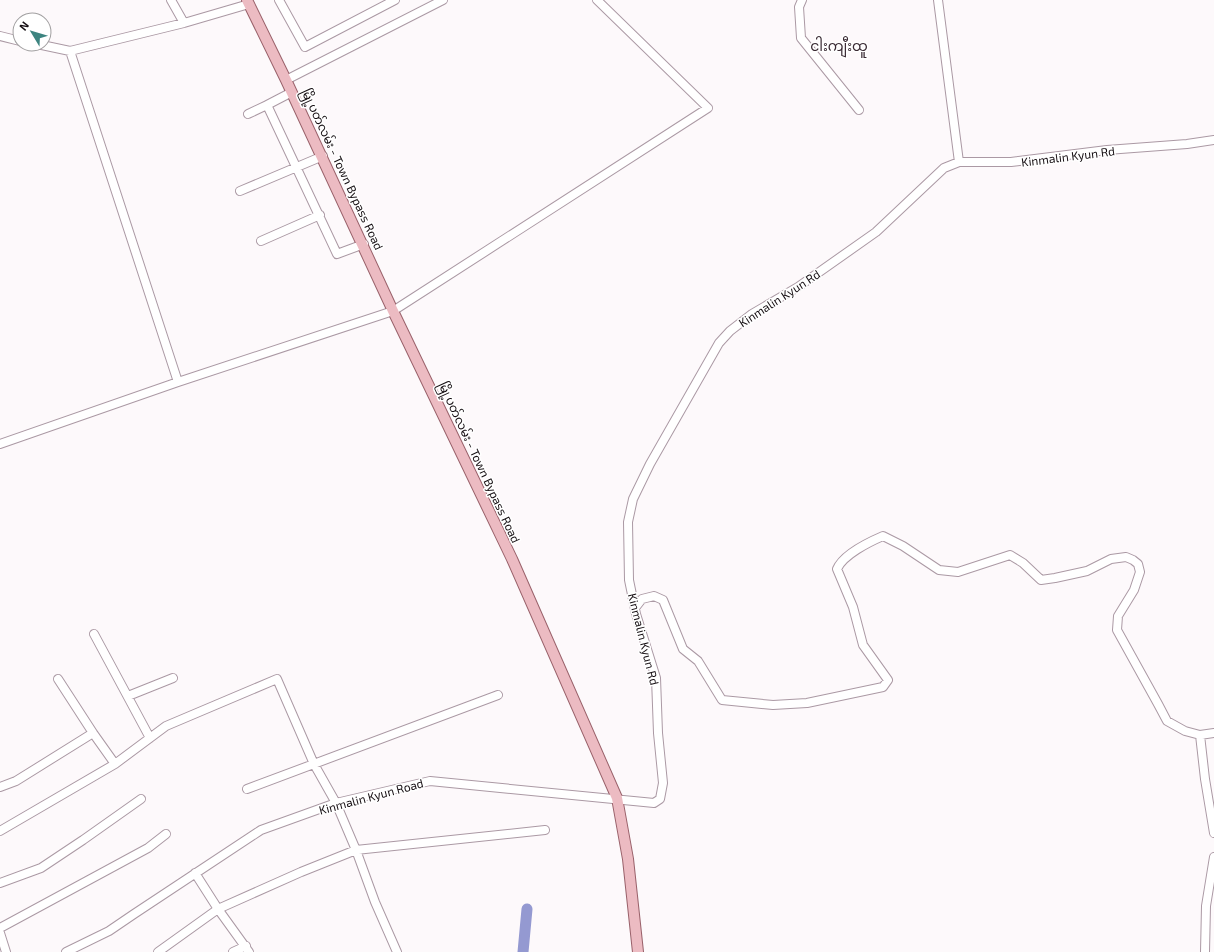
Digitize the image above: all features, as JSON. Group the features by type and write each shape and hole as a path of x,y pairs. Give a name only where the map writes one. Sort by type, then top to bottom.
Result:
{"main road":[{"name":"မြို့ပတ်လမ်း - Town Bypass Road","path":"248,2 364,244 393,311 512,560 617,798 628,859 638,952"}],"street":[{"path":"171,0 184,23"},
{"path":"279,0 305,47 382,3 395,0"},
{"path":"286,80 443,0"},
{"path":"0,444 178,382 393,311 708,108 597,0"},
{"path":"802,0 799,7 801,38 859,110"},
{"path":"938,0 959,162"},
{"path":"52,47 70,51 184,23 248,2"},
{"path":"0,36 12,39"},
{"path":"70,51 178,382"},
{"path":"248,114 292,92"},
{"path":"267,104 337,254 364,244"},
{"name":"Kinmalin Kyun Rd","path":"617,798 654,803 660,799 663,783 658,733 656,678 635,608 629,580 628,522 633,498 650,464 719,343 730,331 752,314 798,287 876,232 944,168 959,162 1011,162 1108,150 1187,144 1214,140"},
{"path":"240,191 322,156"},
{"path":"261,240 320,216"},
{"path":"635,608 642,599 654,596 663,600 683,649 698,660 722,700 773,705 807,703 883,687 888,680 863,645 853,607 837,569 839,564 865,543 883,536 903,546 939,570 958,572 1010,555 1041,580 1087,571 1111,559 1126,557 1138,564 1140,572 1134,590 1118,616 1116,630 1167,721 1185,731 1200,735 1214,733"},
{"path":"94,634 150,738"},
{"path":"128,696 173,678"},
{"path":"58,679 115,764"},
{"path":"0,831 115,764 166,726 277,679 314,764 336,804 356,850 375,902 397,952"},
{"path":"247,790 498,696"},
{"path":"0,787 16,781 93,733"},
{"path":"1200,735 1205,779 1214,834"},
{"name":"Kinmalin Kyun Road","path":"66,952 109,931 261,830 336,804 430,781 617,798"},
{"path":"0,883 41,868 142,799"},
{"path":"158,952 218,909 301,872 356,850 545,830"},
{"path":"0,928 148,848 166,834"},
{"path":"1205,952 1206,906 1214,857"},
{"path":"195,873 218,909 247,949 233,952"},
{"path":"0,933 6,952"}],"waterway":[{"path":"523,952 527,909"}],"district":[{"name":"ငါးကျီးထူ","path":"839,45"}]}
